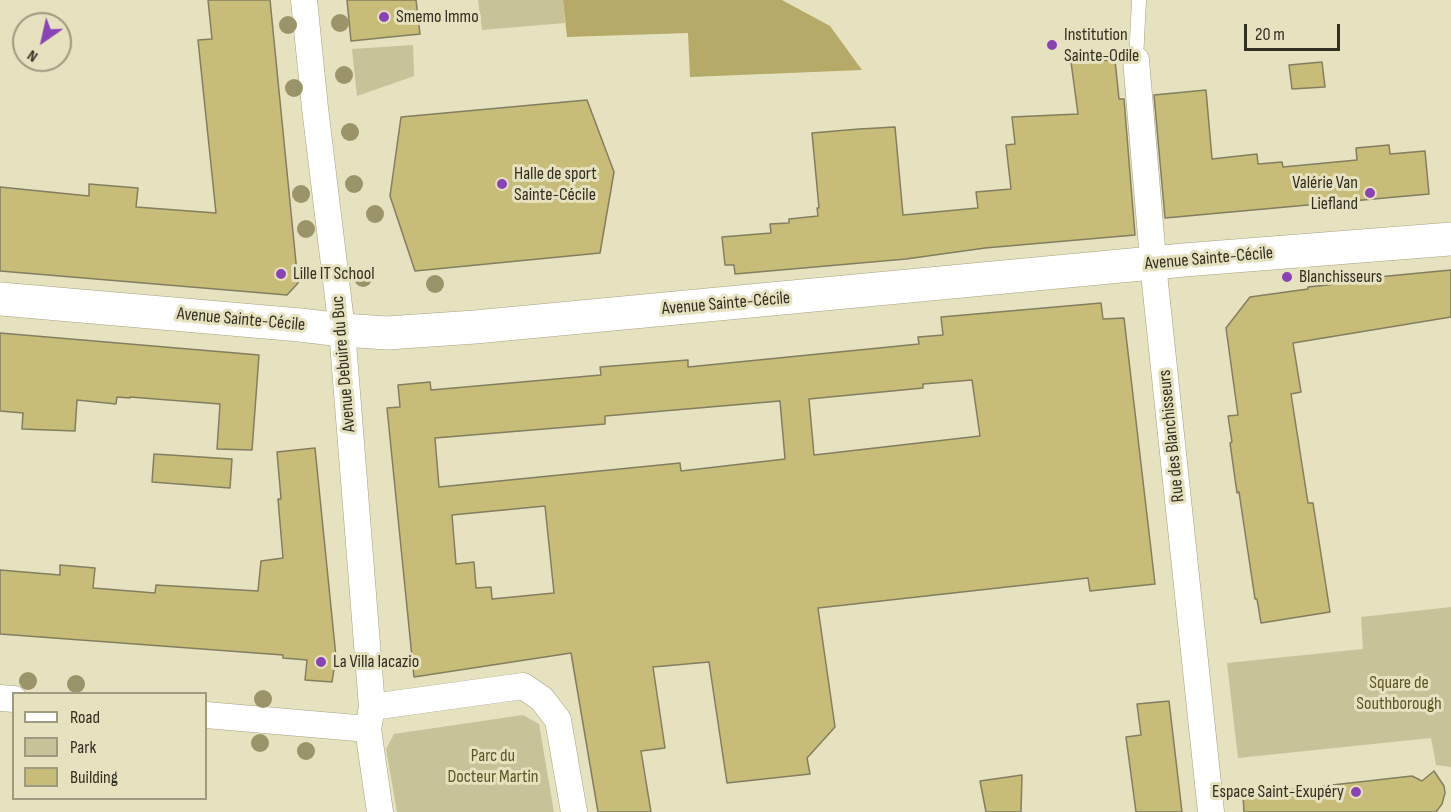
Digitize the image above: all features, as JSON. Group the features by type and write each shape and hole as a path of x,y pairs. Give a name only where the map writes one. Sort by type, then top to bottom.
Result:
{"street":[{"name":"Avenue Debuire du Buc","path":"304,0 342,330 370,718 380,812"},
{"name":"Rue des Blanchisseurs","path":"1136,60 1155,283 1211,812"},
{"name":"Avenue Sainte-Cécile","path":"0,299 387,333 1451,239"},
{"path":"207,715 370,718 523,686 542,699 558,720 574,812"}],"lane":[{"path":"1136,60 1139,0"}],"green space":[{"path":"478,0 563,0 565,23 482,30"},
{"path":"413,45 414,76 357,96 352,49"},
{"name":"Square de Southborough","path":"1451,607 1451,767 1436,765 1431,738 1238,758 1227,663 1363,649 1361,617"},
{"name":"Parc du Docteur Martin","path":"523,715 539,724 554,812 397,812 386,749 394,734"}],"shaded area":[{"path":"563,0 782,0 830,26 862,70 690,77 688,33 567,37"}],"building":[{"path":"208,0 270,0 298,283 287,295 0,271 0,187 89,196 89,184 138,188 136,207 216,213 198,40 212,39"},
{"name":"Smemo Immo","path":"347,0 416,0 420,34 351,41"},
{"path":"1115,60 1119,99 1124,99 1135,235 735,274 734,265 725,265 722,237 771,233 770,224 789,223 789,219 818,216 812,133 895,127 903,215 978,208 976,192 1011,189 1006,145 1015,144 1012,117 1078,114 1071,62"},
{"path":"1322,62 1325,87 1292,89 1289,65"},
{"path":"1206,90 1212,159 1257,154 1258,164 1282,162 1283,167 1357,160 1356,148 1389,145 1390,154 1425,151 1429,194 1165,218 1154,95"},
{"name":"Halle de sport Sainte-Cécile","path":"587,100 614,172 600,253 415,271 390,196 401,117"},
{"path":"1451,270 1451,317 1293,343 1301,392 1291,394 1308,503 1313,503 1330,612 1261,623 1257,599 1255,599 1230,443 1232,442 1228,416 1238,415 1226,328 1250,297 1336,284 1336,281"},
{"path":"1101,303 1103,319 1124,318 1155,584 1090,591 1088,578 818,608 835,727 807,758 810,774 727,783 709,662 653,667 665,748 641,751 651,812 598,812 571,653 414,677 387,408 400,407 398,385 430,382 431,390 601,375 600,367 688,360 688,367 919,344 918,337 943,335 941,317","holes":["972,380 980,436 814,455 809,399 923,388 923,384","780,401 785,459 681,471 680,463 439,487 435,438 605,424 605,416","545,506 554,593 492,599 491,587 476,588 474,562 456,564 452,515"]},
{"path":"0,333 259,355 252,450 217,449 220,404 130,397 117,397 116,404 77,400 75,431 22,429 23,413 0,411"},
{"path":"315,448 336,657 332,682 305,680 307,660 283,658 283,655 0,634 0,570 60,575 60,565 95,568 93,588 155,593 156,585 258,591 261,561 283,558 277,452"},
{"path":"154,454 232,459 230,488 152,482"},
{"path":"1169,701 1182,812 1136,812 1126,737 1141,735 1137,704"},
{"name":"Espace Saint-Exupéry","path":"1434,771 1444,786 1445,793 1442,804 1436,812 1244,812 1243,795 1412,776 1422,781"},
{"path":"1022,775 1021,812 986,812 980,781"}],"place":[{"name":"Smemo Immo","path":"384,17"},
{"name":"Institution Sainte-Odile","path":"1052,45"},
{"name":"Halle de sport Sainte-Cécile","path":"502,184"},
{"name":"Valérie Van Liefland","path":"1370,193"},
{"name":"Lille IT School","path":"281,274"},
{"name":"Blanchisseurs","path":"1287,277"},
{"name":"La Villa Iacazio","path":"321,662"},
{"name":"Espace Saint-Exupéry","path":"1356,792"}]}
